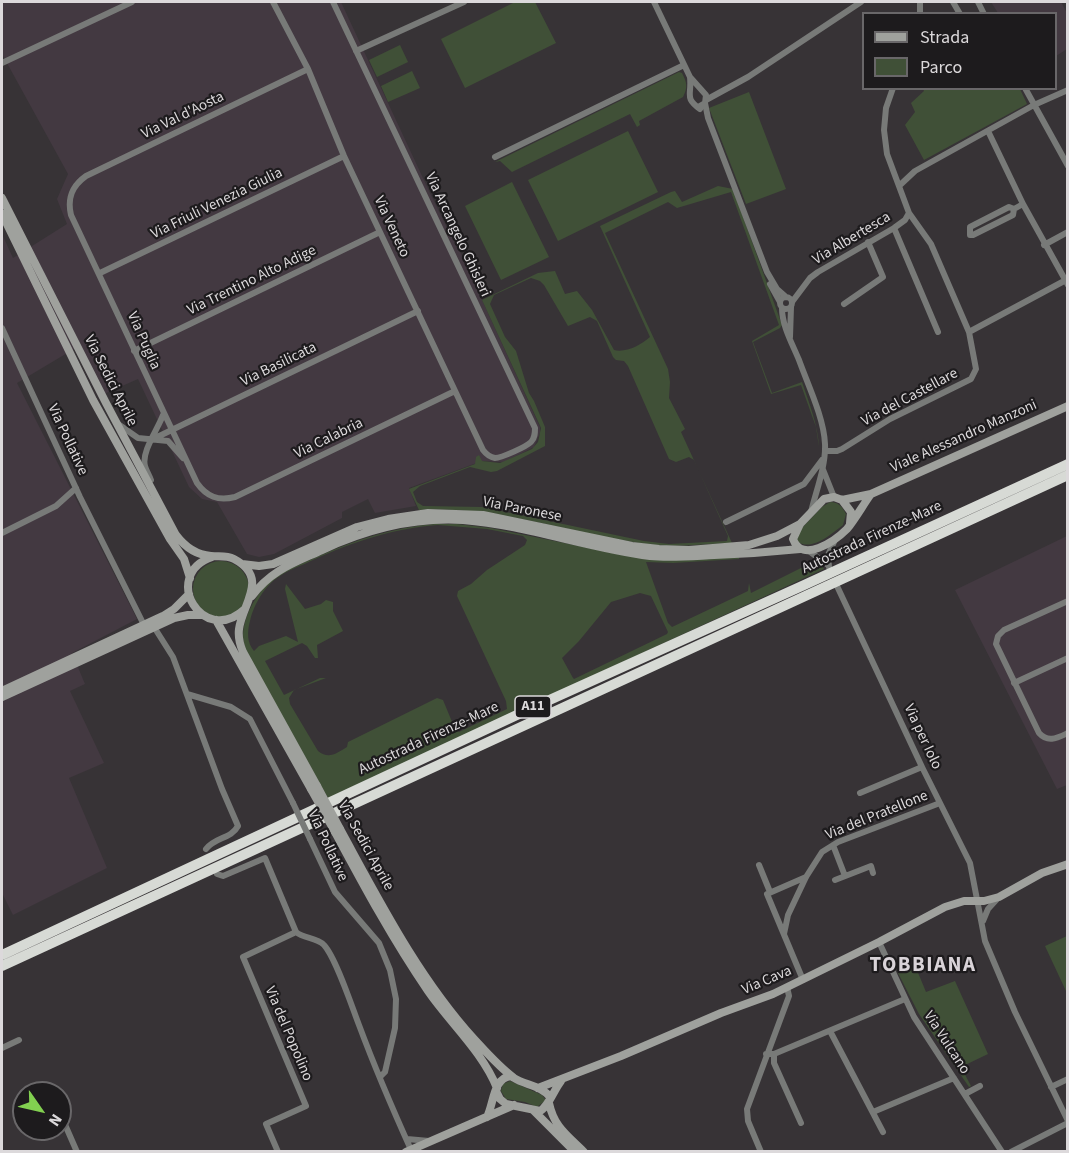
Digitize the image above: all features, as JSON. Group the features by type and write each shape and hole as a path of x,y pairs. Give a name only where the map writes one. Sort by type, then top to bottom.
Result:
{"highway":[{"name":"Autostrada Firenze-Mare","path":"2,955 534,707 1068,464"},
{"name":"Autostrada Firenze-Mare","path":"2,966 1068,475"}],"main road":[{"name":"Via Sedici Aprile","path":"2,198 115,422 180,541 201,555 228,557 242,564"},
{"name":"Via Sedici Aprile","path":"2,214 93,400 184,559 190,579 189,594"},
{"name":"Viale Alessandro Manzoni","path":"838,499 871,494 1068,406"},
{"path":"800,524 792,539 796,547 804,550 838,536 848,527 871,494"},
{"name":"Via Paronese","path":"242,564 259,566 273,564 357,527 388,519 428,513 483,515 632,546 667,549 749,545 777,536 800,524 824,499 838,499"},
{"path":"838,499 851,512 848,527"},
{"name":"Via Paronese","path":"251,597 263,582 277,571 331,546 371,530 417,521 482,522 652,556 687,557 804,550"},
{"path":"190,579 192,572 201,562 213,557"},
{"path":"242,564 252,582 251,597"},
{"path":"2,691 169,613 189,594 195,608 202,615"},
{"name":"Via Sedici Aprile","path":"251,597 238,630 243,652 314,788"},
{"path":"2,697 181,616 202,615 216,620 232,618 245,609"},
{"name":"Via Sedici Aprile","path":"216,620 314,788 408,962 432,997 483,1062 496,1089"},
{"name":"Via Sedici Aprile","path":"338,831 425,975 469,1033 511,1076"},
{"path":"999,897 1042,873 1068,864"},
{"name":"Via Cava","path":"538,1088 787,987 945,907 964,901 999,897"},
{"path":"487,1117 496,1089 502,1079 511,1076 538,1088 549,1100 557,1125 584,1152"},
{"path":"496,1089 502,1101 533,1110 542,1110 562,1080"},
{"path":"410,1151 514,1105"},
{"path":"533,1110 575,1152"}],"street":[{"path":"2,63 132,2"},
{"name":"Via Veneto","path":"273,2 308,69 344,156 483,450 493,458"},
{"name":"Via Arcangelo Ghisleri","path":"333,2 535,428 534,436 529,444 502,457 493,458"},
{"path":"356,51 464,2"},
{"path":"654,2 690,77 706,95 708,118 767,272 774,286 791,304 790,338"},
{"path":"698,107 720,91 748,77 861,2"},
{"path":"495,157 684,65"},
{"name":"Via Val d'Aosta","path":"73,189 86,176 308,69"},
{"path":"690,77 691,102 708,118"},
{"path":"690,94 695,90 720,91"},
{"name":"Via Albertesca","path":"791,304 810,278 894,228 905,220 909,213 887,154 884,130 886,108 892,90"},
{"path":"1026,90 1068,166"},
{"path":"899,186 915,171 1034,105 1068,90"},
{"path":"969,332 1067,282 1044,245 988,131"},
{"name":"Via Friuli Venezia Giulia","path":"100,273 344,156"},
{"name":"Via Puglia","path":"73,189 70,198 71,215 197,483 204,493 211,497"},
{"path":"1014,209 1013,215 973,236 970,235 970,227 1010,207 1014,209 1023,204"},
{"name":"Via del Castellare","path":"824,453 842,449 890,419 971,379 976,369 969,332 931,244 909,213"},
{"path":"990,216 994,225"},
{"path":"894,228 938,332"},
{"name":"Via Trentino Alto Adige","path":"134,351 380,232"},
{"path":"1044,245 1068,232"},
{"path":"844,304 884,277 868,242"},
{"path":"767,272 770,285 781,305 787,309 791,304"},
{"path":"786,297 781,299 786,330 822,428 824,453 811,513"},
{"name":"Via Basilicata","path":"152,440 418,312"},
{"name":"Via Pollative","path":"2,328 76,488 144,625"},
{"name":"Via Calabria","path":"211,497 226,499 236,497 455,391"},
{"path":"158,503 156,492 144,464 146,451 163,414"},
{"path":"115,422 138,438 168,441 189,466"},
{"path":"726,522 804,484 824,453"},
{"path":"822,467 826,483 838,499"},
{"path":"804,484 811,488 815,495"},
{"path":"2,533 56,506 76,488"},
{"path":"804,550 829,567 830,548 838,536"},
{"name":"Via per Iolo","path":"837,586 939,803 970,863 985,941 1008,997 1068,1122"},
{"path":"1068,601 1004,630 998,636 996,644 1041,735 1052,739 1068,733"},
{"path":"154,627 173,657 238,826 233,834 210,843 206,849"},
{"path":"1014,683 1068,658"},
{"name":"Via Pollative","path":"187,694 231,707 250,719 263,741 335,892 379,943 390,970 396,999 395,1028 385,1072 380,1077"},
{"path":"860,793 922,767"},
{"name":"Via del Pratellone","path":"784,934 784,925 817,858 833,845 939,803"},
{"path":"833,845 845,876"},
{"path":"217,874 223,876 265,858 296,932 317,940 326,947 345,987 410,1151"},
{"path":"759,865 770,892 768,897 802,980"},
{"path":"835,880 871,866 873,873"},
{"path":"770,892 806,877"},
{"path":"982,924 988,909 999,897"},
{"name":"Via del Popolino","path":"278,1152 266,1124 306,1106 243,957 296,932"},
{"name":"Via Vulcano","path":"879,942 905,999 1002,1152"},
{"path":"761,1152 748,1121 747,1109 770,1054 789,996 787,987"},
{"path":"770,1054 905,999"},
{"path":"830,1031 883,1132"},
{"path":"2,1048 20,1040"},
{"path":"770,1054 801,1123"},
{"path":"873,1112 954,1078"},
{"path":"1051,1087 1068,1079"},
{"path":"965,1094 980,1086"},
{"path":"1011,1152 1068,1122"},
{"path":"407,1139 430,1141"}],"shaded area":[{"path":"2,2 341,2 429,191 451,232 540,427 534,447 504,462 482,461 409,488 416,506 375,513 368,499 342,512 342,518 274,554 259,557 247,554 217,502 202,499 189,487 138,379 104,394 79,346 17,383 137,619 72,653 85,684 70,691 104,763 69,778 107,868 13,915 2,893 2,234 13,258 67,224 57,199 68,174 2,54"},
{"path":"991,2 1061,2 1067,13 1067,49 1057,55 1057,12 997,12"},
{"path":"1067,536 1067,785 1057,789 955,590"}],"green space":[{"path":"515,2 535,2 556,43 465,88 441,39"},
{"path":"400,45 408,62 377,77 369,60"},
{"path":"412,71 420,88 388,102 381,86"},
{"path":"679,72 682,73 686,82 683,97 639,121 640,125 637,127 630,114 512,172 500,161 495,162"},
{"path":"1020,90 1027,104 924,160 905,125 915,112 911,103 924,91"},
{"path":"749,92 786,189 746,204 709,108"},
{"path":"628,131 658,192 558,241 528,180"},
{"path":"512,182 549,257 501,280 465,206"},
{"path":"718,186 733,189 782,325 753,342 772,393 802,382 815,422 817,431 819,447 816,427 801,385 771,394 752,341 779,325 731,192 677,208 668,202 605,233 668,369 669,398 685,429 681,432 694,460 689,457 676,462 669,459 628,366 624,361 613,357 597,321 590,317 568,326 544,285 531,278 494,295 490,304 505,337 516,351 529,393 545,427 545,446 497,471 491,472 470,467 420,486 413,492 417,502 423,506 482,507 644,541 669,544 727,541 728,536 699,471 732,543 656,545 504,516 448,510 419,510 409,489 475,464 476,457 479,455 482,461 500,463 532,449 538,442 541,428 482,300 538,273 555,271 565,294 577,291 592,310 614,350 619,351 638,345 650,337 600,226 671,192 675,191 682,202"},
{"path":"830,502 838,504 846,514 843,525 816,543 798,542 796,537 798,532 822,507"},
{"path":"434,524 457,524 491,528 618,554 739,557 739,559 673,563 646,562 668,623 672,627 748,591 749,583 751,593 813,562 820,562 824,569 328,798 250,661 243,634 250,608 267,584 281,573 361,539 419,526","holes":["438,525 487,529 523,536 527,540 525,545 458,591 457,596 506,701 507,709 459,732 455,729 443,700 437,698 348,742 347,747 336,753 326,755 318,751 290,704 289,698 294,690 284,695 265,661 302,643 307,646 315,658 318,658 317,645 343,631 333,611 333,602 326,600 305,609 286,584 285,589 298,642 286,636 259,646 254,651 248,637 252,615 265,590 280,576 359,542 421,527","640,593 651,596 667,634 574,679 562,658 611,602"]},
{"path":"221,561 232,563 241,569 247,578 249,589 247,600 241,609 232,615 221,617 210,615 201,609 195,600 193,589 195,578 201,569 210,563"},
{"path":"320,678 326,678 297,689"},
{"path":"1067,936 1068,990 1066,991 1045,946"},
{"path":"914,963 926,992 955,981 988,1054 961,1067 971,1086 969,1087 919,1014 897,971"},
{"path":"510,1081 542,1095 546,1100 537,1107 525,1102 506,1099 501,1091 503,1084"}],"district":[{"name":"TOBBIANA","path":"923,966"}]}
